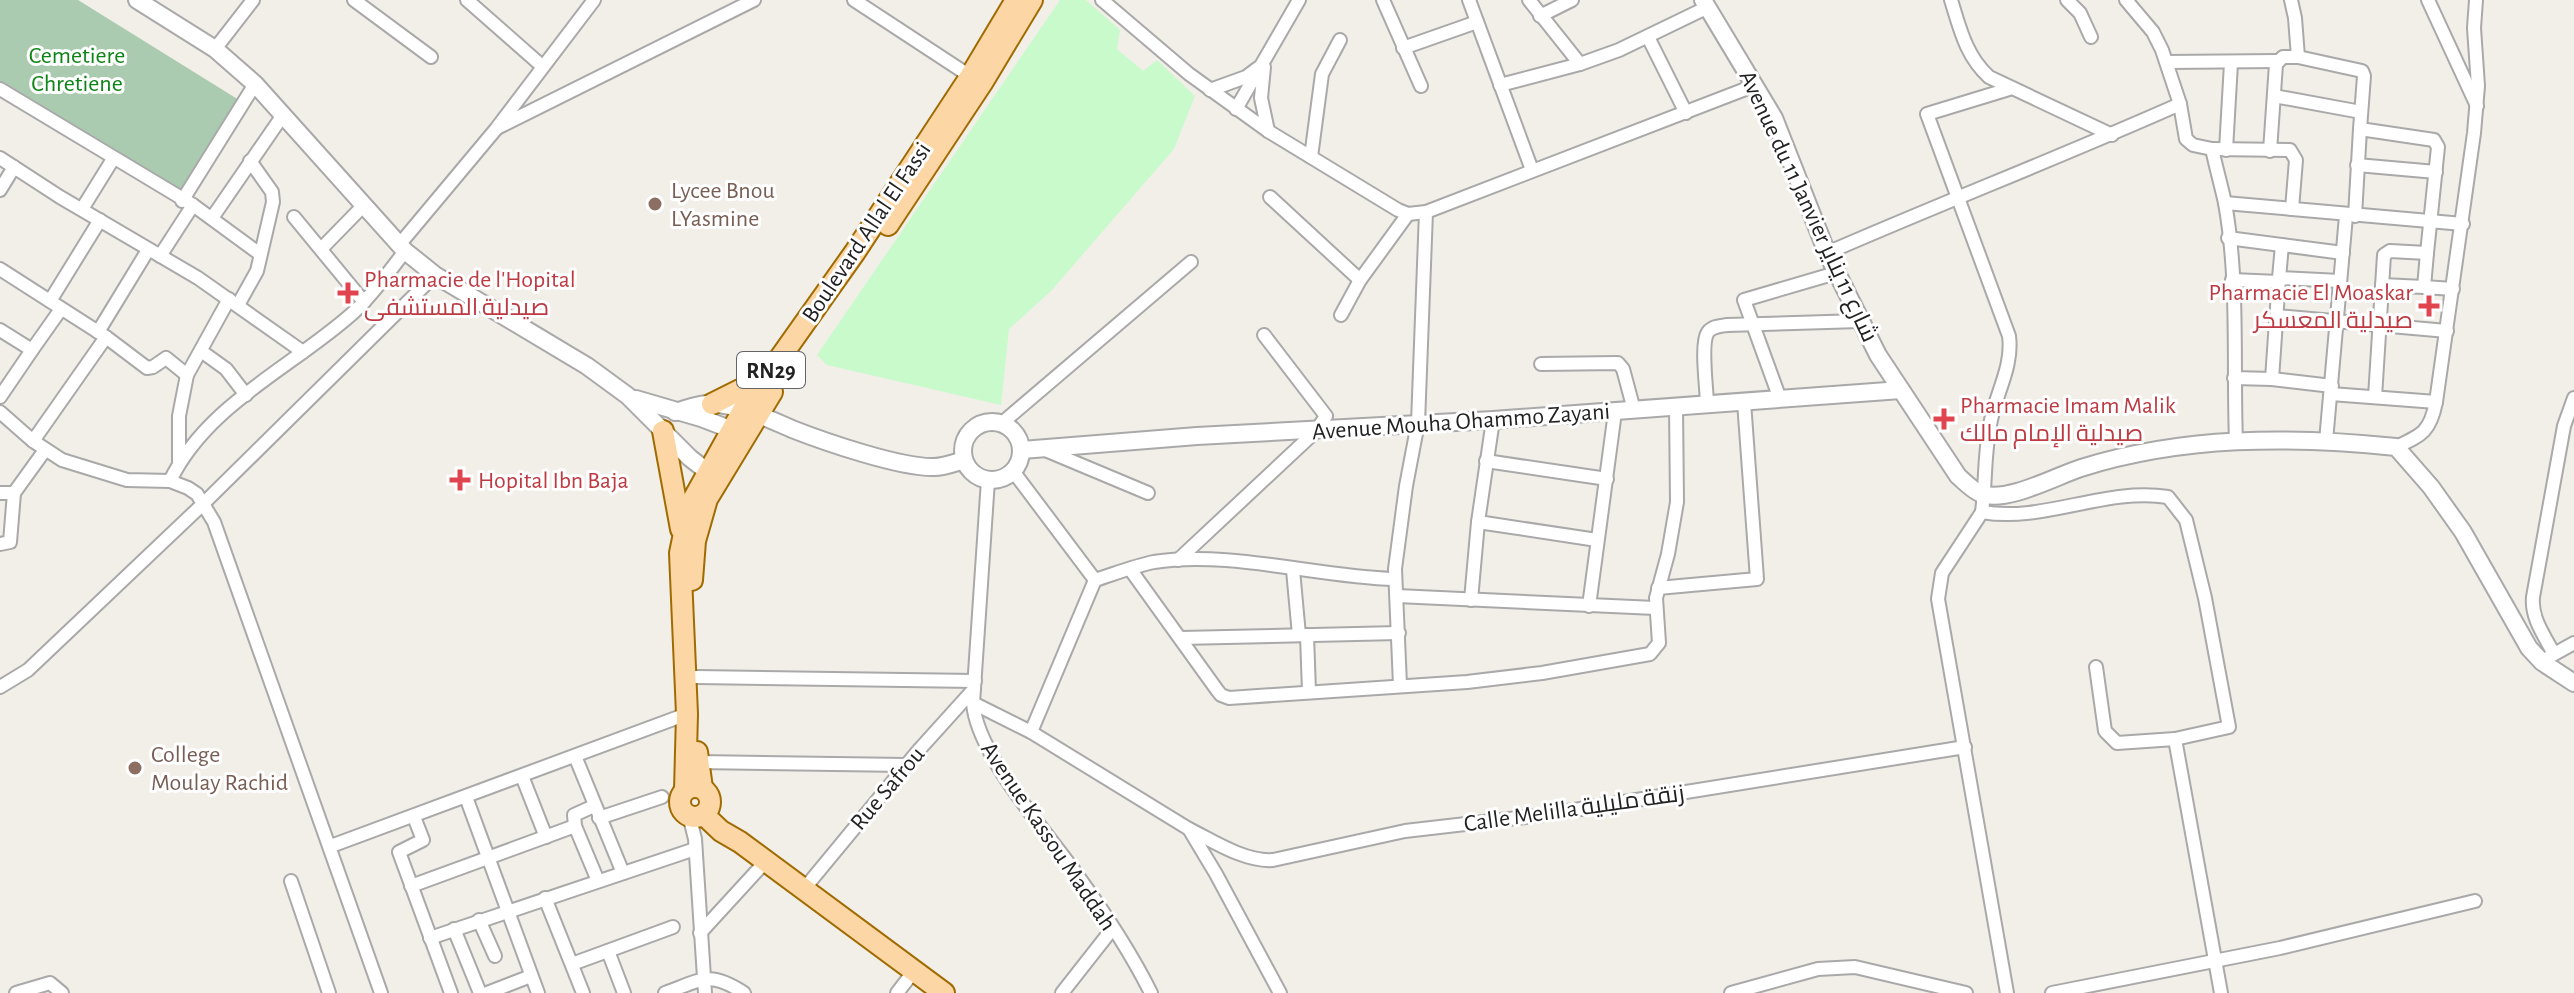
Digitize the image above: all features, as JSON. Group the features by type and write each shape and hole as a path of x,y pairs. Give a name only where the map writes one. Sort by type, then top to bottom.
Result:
{"main road":[{"name":"Boulevard Allal El Fassi","path":"698,804 687,714 680,553 690,505 713,476 750,412 917,184 976,80 1016,0"},
{"name":"Boulevard Allal El Fassi","path":"750,412 767,376 1032,0"},
{"path":"712,404 767,376"},
{"path":"663,431 682,535"},
{"name":"Boulevard Allal El Fassi","path":"698,804 692,588 695,541 713,476"},
{"path":"698,804 721,831 944,993"}],"street":[{"path":"137,0 215,49 255,84 402,248 435,275 587,366 628,396 713,476"},
{"path":"215,49 253,0"},
{"path":"354,0 431,57"},
{"path":"467,0 542,66"},
{"path":"170,481 179,462 216,419 364,302 402,248 594,0"},
{"path":"496,129 754,0"},
{"path":"854,0 976,80"},
{"path":"1102,0 1236,109 1408,214 1426,212 1756,85"},
{"path":"1236,109 1299,0"},
{"path":"1383,0 1421,86"},
{"path":"1469,0 1532,170"},
{"path":"1529,0 1580,64"},
{"path":"1540,16 1572,0"},
{"path":"1951,0 1965,45 1975,65 1989,77 2112,135"},
{"path":"2067,0 2080,13 2091,37"},
{"path":"2126,0 2153,32 2167,62 2180,104 2186,139 2193,145 2212,149 2290,150 2295,156 2292,209"},
{"path":"2291,0 2298,57"},
{"path":"2428,0 2477,106"},
{"path":"1983,504 2116,458 2190,445 2326,441 2396,447 2427,429 2436,402 2447,331 2477,106 2476,0"},
{"path":"1500,85 1580,64 1648,37 1705,4"},
{"name":"Avenue du 11 Janvier شارع 11 يناير","path":"1705,4 1774,118 1827,253 1860,321 1958,476 1983,504"},
{"path":"1403,48 1477,22"},
{"path":"1648,37 1686,113"},
{"path":"1311,157 1322,74 1340,40"},
{"path":"2167,62 2231,63 2298,57 2362,71 2357,165 2343,253 2326,441"},
{"path":"2270,151 2278,61"},
{"path":"1210,90 1246,77 1264,63"},
{"path":"1264,63 1261,98 1268,131"},
{"path":"2226,150 2231,63"},
{"path":"160,256 255,84"},
{"path":"0,89 212,218 260,254"},
{"path":"2007,993 1938,599 1939,583 1948,562 1983,504 1984,463 1991,418 2011,355 2005,320 1927,114 2009,89"},
{"path":"2274,96 2361,112"},
{"path":"1827,253 2180,104"},
{"path":"212,218 283,115"},
{"path":"2360,129 2431,138 2438,147 2424,287"},
{"path":"2212,149 2225,203 2232,280 2236,442"},
{"path":"0,158 234,302 303,352"},
{"path":"82,209 113,159"},
{"path":"179,462 179,416 187,375 234,302 255,277 274,198 250,161"},
{"path":"2357,165 2436,172"},
{"path":"0,190 14,167"},
{"path":"1270,197 1360,280"},
{"path":"2225,203 2463,224"},
{"path":"321,249 364,205"},
{"path":"1400,685 1394,579 1418,423 1426,212"},
{"path":"1341,315 1360,280 1408,214"},
{"path":"294,217 364,302"},
{"path":"0,397 32,350 100,220"},
{"path":"2228,238 2343,253"},
{"path":"2272,379 2282,245"},
{"path":"33,441 102,335 148,250"},
{"path":"2375,397 2386,253 2427,253"},
{"path":"1002,423 1191,262"},
{"path":"0,269 147,368 166,358 187,375"},
{"path":"1780,399 1745,298 1836,273"},
{"path":"0,687 28,670 204,503 435,275"},
{"path":"2232,280 2340,281"},
{"path":"2382,285 2453,289"},
{"path":"2277,316 2447,331"},
{"path":"1707,405 1707,334 1716,327 1860,321"},
{"path":"0,330 32,350"},
{"path":"1178,560 1316,431 1326,416 1264,335"},
{"path":"201,351 226,369 246,395"},
{"path":"1541,364 1618,363 1623,369 1634,410"},
{"path":"2234,378 2272,379 2375,397 2436,402"},
{"name":"Avenue Mouha Ohammo Zayani","path":"1022,450 1197,436 1615,412 1901,390"},
{"path":"628,396 738,432"},
{"path":"2548,658 2532,608 2533,597 2564,426 2574,398"},
{"path":"1658,588 1757,579 1744,402"},
{"path":"675,412 712,404 750,412 823,440 885,458 926,467 964,460"},
{"path":"1130,569 1224,697 1467,682 1542,673 1650,654 1659,643 1655,608 1677,502 1676,407"},
{"path":"0,412 45,450 78,466 127,480 170,481 197,494 204,503 214,522 381,993"},
{"path":"1589,606 1615,412"},
{"path":"1471,600 1478,522 1493,420"},
{"path":"985,422 1002,423 1016,434 1022,450 1013,471 1003,478 988,480 973,473 964,460 962,450 969,432 985,422"},
{"path":"2396,447 2449,512 2529,648 2548,658 2574,683"},
{"path":"1043,449 1148,493"},
{"path":"0,544 10,542 14,493 45,450"},
{"path":"1486,461 1607,479"},
{"path":"1013,471 1095,580"},
{"name":"Avenue Kassou Maddah","path":"988,480 974,691 978,731 992,756 1113,928 1151,993"},
{"path":"0,493 14,493"},
{"path":"1983,504 2002,516 2148,494 2168,497 2179,508 2186,520 2205,598 2229,727 2175,739 2121,745 2105,731 2096,667"},
{"path":"1478,522 1597,540"},
{"path":"1031,732 1095,580 1153,562 1178,560 1230,562 1394,579"},
{"path":"1293,570 1309,692"},
{"path":"1397,596 1655,608"},
{"path":"1181,638 1399,633"},
{"path":"2548,658 2574,643"},
{"path":"696,677 974,691"},
{"name":"Calle Melilla زنقة مليلية","path":"974,691 1031,732 1189,829 1236,852 1273,860 1405,831 1543,815 1965,747"},
{"name":"Rue Safrou","path":"804,889 906,765 974,691"},
{"path":"331,846 687,714"},
{"path":"2175,739 2221,993"},
{"path":"575,756 623,873"},
{"path":"697,762 906,765"},
{"path":"522,776 546,837"},
{"path":"466,797 538,993"},
{"path":"598,881 573,816 662,797"},
{"path":"698,804 695,844 705,993"},
{"path":"414,817 423,840 399,852 451,993"},
{"path":"411,886 575,826"},
{"path":"1189,829 1280,993"},
{"path":"430,938 623,873 695,844"},
{"path":"700,933 766,861"},
{"path":"291,881 329,993"},
{"path":"545,898 583,993"},
{"path":"2052,993 2280,948 2475,901"},
{"path":"479,920 495,956"},
{"path":"572,964 673,927"},
{"path":"1062,993 1113,928"},
{"path":"454,929 480,993"},
{"path":"608,951 624,993"},
{"path":"1731,993 1818,969 1855,967 1966,993"},
{"path":"897,993 914,971"},
{"path":"487,993 512,989 531,976"},
{"path":"665,993 704,978 724,980 744,993"},
{"path":"19,993 50,983 62,993"}],"green space":[{"name":"Cemetiere Chretiene","path":"0,0 78,0 239,100 178,201 0,91"},
{"path":"1060,0 1086,0 1120,30 1117,49 1143,71 1157,60 1195,96 1174,149 1051,291 1009,329 1001,405 827,365 817,355"}],"place":[{"name":"Lycee Bnou LYasmine","path":"655,204"},
{"name":"Pharmacie de l'Hopital صيدلية المستشفى","path":"348,293"},
{"name":"Pharmacie El Moaskar صيدلية المعسكر","path":"2429,306"},
{"name":"Pharmacie Imam Malik صيدلية الإمام مالك","path":"1944,419"},
{"name":"Hopital Ibn Baja","path":"460,480"},
{"name":"College Moulay Rachid","path":"135,768"}]}
